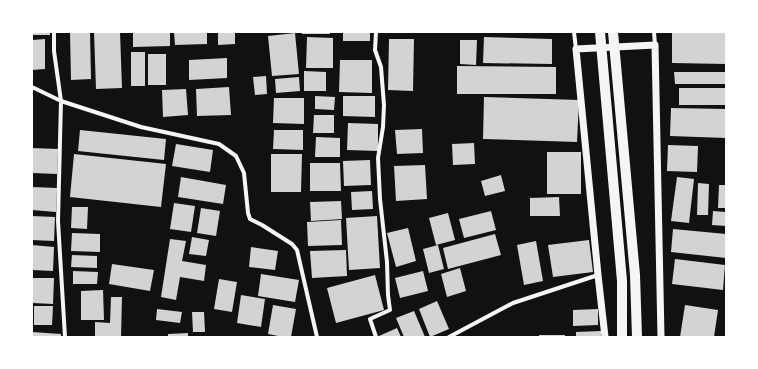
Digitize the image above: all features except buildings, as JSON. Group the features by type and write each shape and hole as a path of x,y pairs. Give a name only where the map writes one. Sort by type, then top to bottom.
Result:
{"main road":[{"path":"600,32 622,282 622,337"},
{"path":"613,32 635,275 637,337"}],"street":[{"path":"54,32 54,51 61,101 58,221 65,337"},
{"path":"376,32 375,50 380,67 384,105 383,126 378,158 380,199 387,262 390,310 370,319 376,337"},
{"path":"574,32 605,337"},
{"path":"654,32 661,337"},
{"path":"576,49 655,45"},
{"path":"32,87 61,101 141,127 219,144 236,156 244,173 248,213 250,219 292,244 297,250 317,337"},
{"path":"449,337 513,303 598,275"}]}
